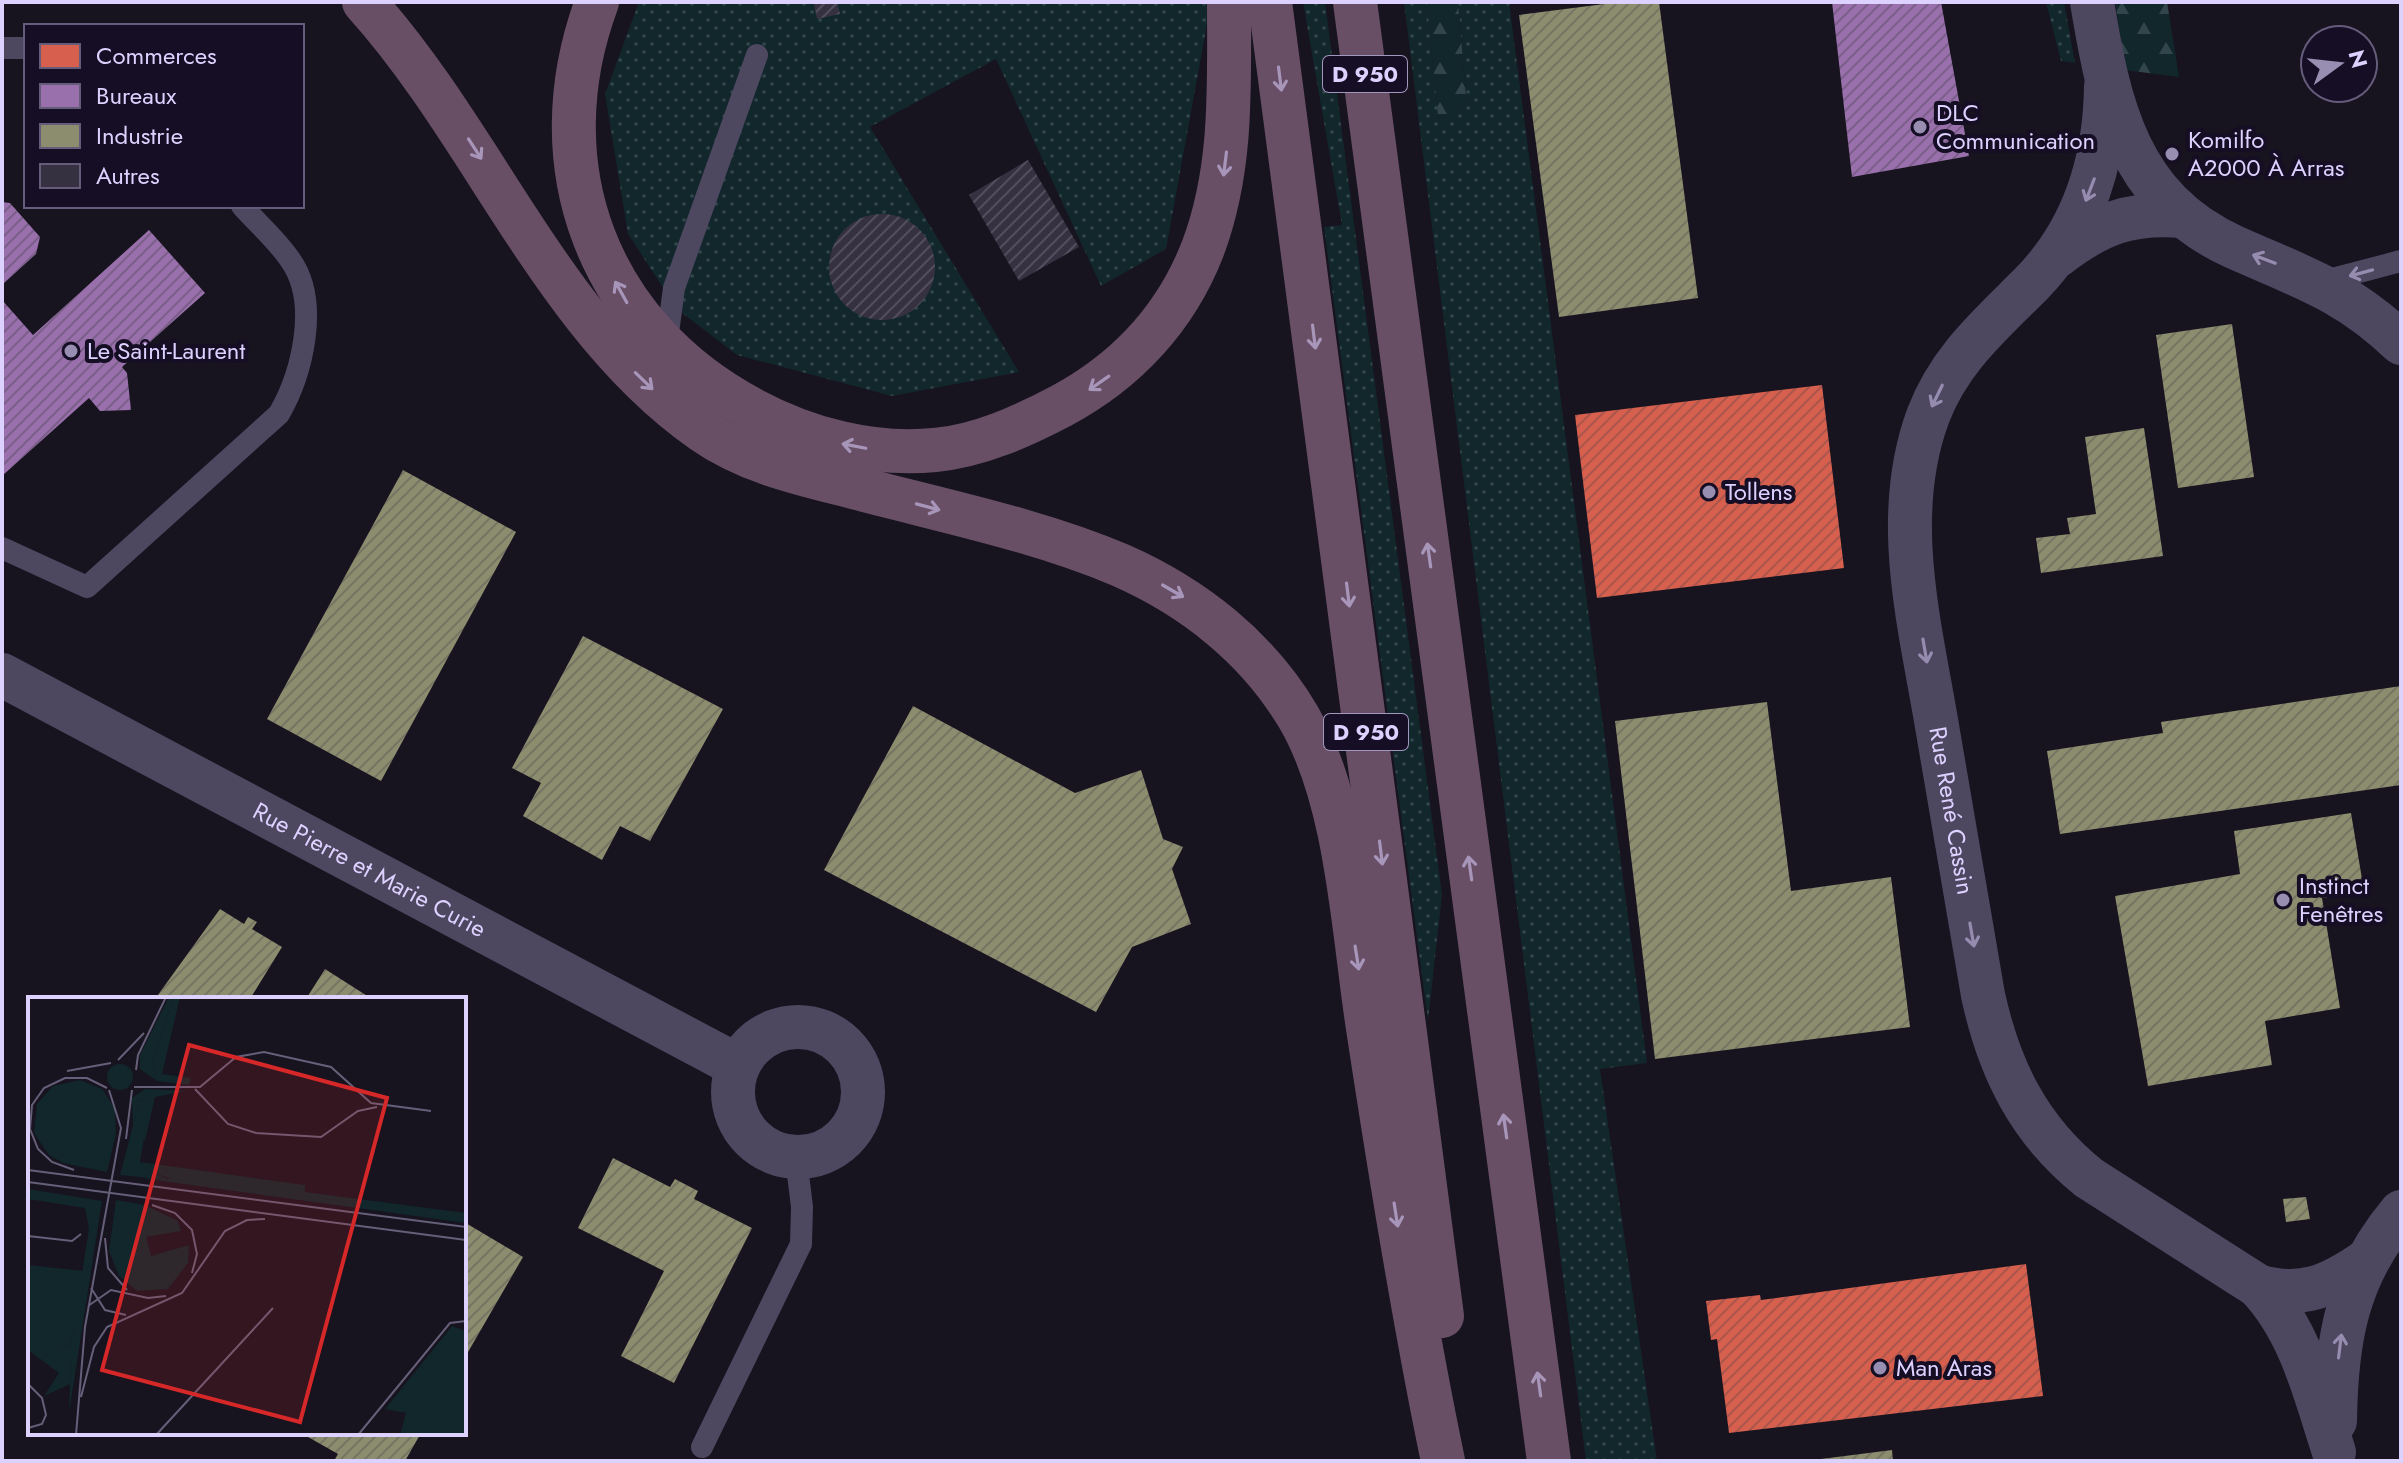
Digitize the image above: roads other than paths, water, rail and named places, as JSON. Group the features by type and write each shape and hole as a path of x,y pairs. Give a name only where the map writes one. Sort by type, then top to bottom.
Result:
{"highway":[{"path":"364,2 432,84 604,338 649,386 705,432 784,469 1051,540 1151,579 1212,618 1280,690 1317,755 1338,829 1397,1222 1443,1461"},
{"path":"407,2 419,53 432,84"},
{"path":"597,2 585,23 577,79 575,147 587,214 621,294 666,350 725,395 798,431 830,441 900,452 939,450 1006,432 1036,420 1098,384 1152,335 1171,310 1202,248 1223,179 1227,142 1229,2"},
{"name":"D 950","path":"1270,2 1461,1461"},
{"name":"D 950","path":"1355,2 1549,1461"},
{"path":"1374,2 1374,145"}],"street":[{"path":"2092,2 2106,86 2131,152 2145,174 2183,216 2233,247 2319,282 2366,313 2401,343"},
{"name":"Rue René Cassin","path":"2106,86 2103,147 2095,176 2069,235 2051,261 1962,354 1929,413 1911,481 1910,553 1920,623 1983,995 1997,1053 2010,1082 2023,1107 2065,1159 2089,1178 2258,1286 2295,1341 2335,1456"},
{"path":"2051,261 2087,233 2117,221 2146,213 2183,216"},
{"name":"Rue Pierre et Marie Curie","path":"2,675 738,1066"},
{"path":"788,1027 824,1032 840,1042 853,1056 861,1072 864,1091 854,1127 834,1148 796,1158 768,1150 745,1131 736,1114 733,1094 738,1066 754,1043 788,1027"},
{"path":"2335,1456 2342,1331 2348,1302 2366,1261 2401,1212"},
{"path":"2258,1286 2294,1293 2311,1291 2343,1277 2366,1261"}],"lane":[{"path":"2,48 24,48"},
{"path":"666,350 674,288 757,55"},
{"path":"2,548 87,587 279,414 291,392 299,365 305,303 292,261 244,208"},
{"path":"2319,282 2401,261"},
{"path":"702,1447 801,1244 802,1207 796,1158"}],"place":[{"name":"DLC Communication","path":"1920,127"},
{"name":"Komilfo A2000 À Arras","path":"2172,154"},
{"name":"Le Saint-Laurent","path":"71,351"},
{"name":"Tollens","path":"1709,492"},
{"name":"Instinct Fenêtres","path":"2283,900"},
{"name":"Man Aras","path":"1880,1368"}]}
